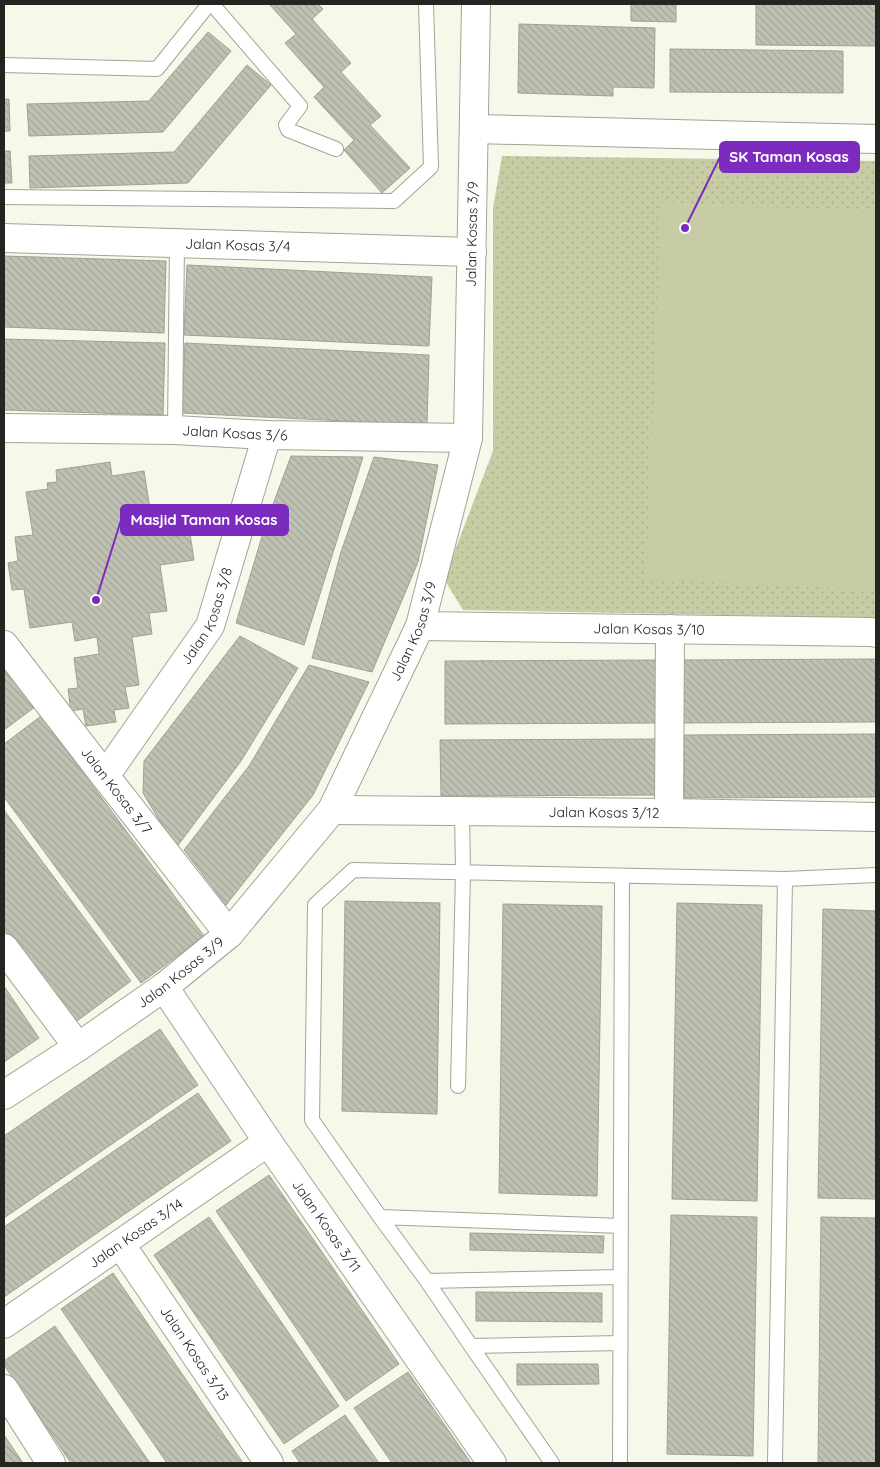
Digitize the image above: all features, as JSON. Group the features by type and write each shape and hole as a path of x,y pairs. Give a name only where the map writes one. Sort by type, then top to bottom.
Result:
{"street":[{"name":"Jalan Kosas 3/9","path":"4,1095 78,1047 164,987 229,934 332,810 420,626 468,438 476,4"},
{"path":"474,129 876,139"},
{"name":"Jalan Kosas 3/4","path":"4,238 472,252"},
{"name":"Jalan Kosas 3/6","path":"4,428 175,430 267,435 468,438"},
{"name":"Jalan Kosas 3/8","path":"105,776 210,626 267,435"},
{"name":"Jalan Kosas 3/10","path":"420,626 876,633"},
{"path":"669,813 670,629"},
{"name":"Jalan Kosas 3/7","path":"4,645 229,934"},
{"name":"Jalan Kosas 3/12","path":"332,810 876,817"},
{"path":"4,948 78,1047"},
{"name":"Jalan Kosas 3/11","path":"164,987 268,1142 492,1463"},
{"name":"Jalan Kosas 3/14","path":"4,1324 268,1142"},
{"name":"Jalan Kosas 3/13","path":"121,1245 269,1463"},
{"path":"4,1390 51,1463"}],"lane":[{"path":"4,65 157,68 211,4 300,106 286,125 288,130 336,149"},
{"path":"4,197 394,201 431,167 426,4"},
{"path":"175,430 177,243"},
{"path":"458,1086 463,873 462,811"},
{"path":"552,1463 428,1281 380,1217 312,1120 315,905 353,870 785,879 876,875"},
{"path":"620,1463 622,876"},
{"path":"775,1463 785,879"},
{"path":"380,1217 621,1226"},
{"path":"428,1281 620,1277"},
{"path":"471,1346 620,1343"}],"green space":[{"path":"502,156 876,161 876,618 463,610 444,579 493,451 493,208"},
{"path":"662,202 876,212 876,590 646,579"}],"building":[{"path":"269,4 318,4 323,9 312,19 351,63 341,72 381,116 370,125 410,168 382,193 344,150 354,140 314,97 324,87 285,43 296,34"},
{"path":"631,4 676,4 676,22 631,21"},
{"path":"756,4 876,4 876,46 756,45"},
{"path":"519,24 655,28 654,88 613,87 613,96 518,93"},
{"path":"208,32 231,51 163,132 29,136 27,104 149,101"},
{"path":"670,49 843,51 843,93 670,92"},
{"path":"247,65 271,85 188,183 30,188 29,156 174,152"},
{"path":"4,99 9,99 10,131 4,131"},
{"path":"4,151 10,151 12,183 4,183"},
{"path":"4,256 166,261 164,333 4,327"},
{"path":"187,265 432,277 429,346 184,335"},
{"path":"4,339 165,343 163,415 4,410"},
{"path":"185,343 429,355 427,425 182,413"},
{"path":"291,456 363,457 304,645 236,623 266,523"},
{"path":"374,457 438,465 418,562 372,672 312,658 341,552"},
{"path":"110,462 112,476 144,471 151,515 169,513 173,537 190,534 194,560 160,565 167,611 149,613 152,634 132,637 139,685 125,687 129,708 114,710 116,722 86,726 83,709 71,711 68,689 78,688 74,658 99,654 97,637 75,641 72,622 30,628 24,589 12,590 8,563 18,561 15,537 33,535 26,492 48,489 47,483 57,482 56,470"},
{"path":"240,636 298,668 241,761 176,848 143,793 144,761"},
{"path":"876,659 876,722 682,723 682,660"},
{"path":"656,660 656,723 445,724 445,661"},
{"path":"4,665 35,707 4,730"},
{"path":"309,665 369,682 313,795 226,905 184,850 249,766"},
{"path":"41,716 204,936 141,983 4,797 4,744"},
{"path":"876,734 876,797 684,798 684,735"},
{"path":"658,739 659,795 441,796 440,740"},
{"path":"4,810 131,981 73,1024 4,930"},
{"path":"345,901 440,903 437,1114 342,1111"},
{"path":"677,903 762,905 757,1201 672,1199"},
{"path":"503,904 602,906 597,1196 499,1193"},
{"path":"823,909 876,911 876,1199 818,1198"},
{"path":"4,986 39,1038 4,1062"},
{"path":"160,1029 198,1085 4,1218 4,1136"},
{"path":"198,1093 231,1141 4,1297 4,1227"},
{"path":"269,1175 399,1364 346,1401 216,1211"},
{"path":"671,1215 757,1217 753,1456 667,1454"},
{"path":"209,1217 339,1406 284,1444 154,1255"},
{"path":"821,1217 876,1218 876,1463 818,1463"},
{"path":"470,1233 604,1236 603,1253 470,1250"},
{"path":"113,1273 243,1463 167,1463 61,1309"},
{"path":"476,1292 602,1293 602,1322 476,1321"},
{"path":"55,1326 150,1463 71,1463 4,1365 4,1361"},
{"path":"517,1364 598,1364 599,1384 517,1385"},
{"path":"408,1372 471,1463 392,1463 354,1408"},
{"path":"345,1415 379,1463 300,1463 292,1451"},
{"path":"4,1435 23,1463 4,1463"}],"place":[{"name":"SK Taman Kosas","path":"685,228"},
{"name":"Masjid Taman Kosas","path":"96,600"}]}
